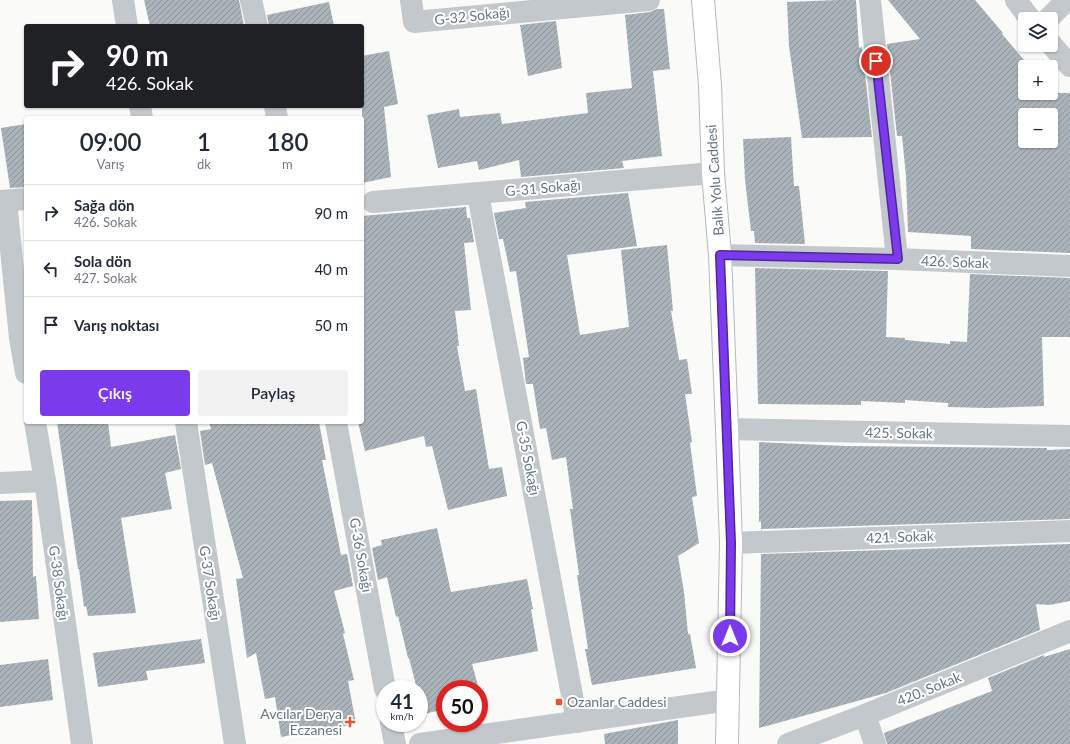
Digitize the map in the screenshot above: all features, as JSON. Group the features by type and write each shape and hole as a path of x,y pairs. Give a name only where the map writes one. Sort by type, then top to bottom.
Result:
{"main road":[{"name":"Balık Yolu Caddesi","path":"703,0 710,85 713,173 720,255 731,543 727,744"}],"street":[{"path":"123,0 127,24"},
{"path":"251,0 257,24"},
{"name":"G-32 Sokağı","path":"411,0 414,22 649,0"},
{"path":"870,0 898,259"},
{"path":"1016,0 1025,12"},
{"path":"1055,12 1067,0"},
{"path":"1058,52 1070,66"},
{"name":"G-31 Sokağı","path":"373,202 713,173"},
{"name":"G-35 Sokağı","path":"478,194 577,722"},
{"path":"11,201 20,338 24,361"},
{"name":"426. Sokak","path":"720,255 898,259 1070,266"},
{"name":"G-38 Sokağı","path":"35,424 45,481 82,744"},
{"name":"G-37 Sokağı","path":"186,424 235,744"},
{"name":"G-36 Sokağı","path":"336,424 383,680"},
{"name":"425. Sokak","path":"727,429 1070,436"},
{"path":"0,483 45,481"},
{"name":"421. Sokak","path":"731,543 1070,531"},
{"name":"420. Sokak","path":"788,744 865,715 1070,631"},
{"path":"420,744 729,700"},
{"path":"865,715 875,744"},
{"path":"393,732 395,744"}],"building":[{"path":"144,0 239,0 244,24 150,24"},
{"path":"856,0 859,48 862,47 872,137 802,138 789,46 787,2"},
{"path":"888,0 975,0 1024,60 1018,60 1018,100 1058,100 1058,93 1070,93 1070,253 971,249 971,236 908,232 906,176 902,136 897,136 887,44 920,39"},
{"path":"329,2 334,24 269,24 267,15"},
{"path":"657,9 664,9 670,69 653,71 662,156 622,161 624,168 521,177 519,160 479,170 477,161 438,168 427,115 459,109 460,117 500,113 502,124 588,113 586,93 632,88 625,15 650,12"},
{"path":"556,21 562,68 528,76 520,25"},
{"path":"389,51 398,104 384,107 391,177 364,183 364,116 362,116 362,108 364,108 364,56"},
{"path":"24,124 24,187 10,188 1,128"},
{"path":"791,137 794,186 799,186 805,244 755,243 754,231 751,231 745,180 743,139"},
{"path":"628,193 637,246 567,255 580,335 629,327 621,250 667,245 673,311 671,311 679,360 687,359 692,394 685,394 692,442 690,443 697,496 692,497 699,543 678,556 684,592 688,634 690,634 696,668 592,685 585,649 588,649 577,575 579,575 570,509 573,509 566,457 552,460 546,428 540,429 533,384 526,384 523,358 529,357 516,271 510,272 503,239 499,239 494,213 526,208 525,202"},
{"path":"466,207 467,218 470,218 474,242 464,243 471,310 455,311 459,346 457,346 465,391 476,389 489,469 502,467 507,496 448,510 432,446 426,447 424,436 365,451 358,424 364,424 364,216"},
{"path":"755,268 888,271 886,337 950,344 950,341 967,342 970,274 1070,278 1070,337 1042,337 1044,406 987,408 948,407 948,403 905,400 905,403 861,401 861,405 758,404"},
{"path":"57,424 108,424 111,447 175,435 181,469 165,473 172,509 121,518 136,613 88,616 86,606 84,607"},
{"path":"210,424 319,424 326,460 322,460 341,555 347,554 353,586 334,591 345,633 343,634 354,680 348,681 356,724 281,737 275,697 265,699 256,653 247,658 236,579 243,578 212,463 205,465 200,431 211,429"},
{"path":"759,442 846,446 1047,448 1047,450 1070,449 1070,519 761,529 761,521 759,522"},
{"path":"32,500 33,577 36,576 39,619 0,622 0,501"},
{"path":"437,528 451,592 527,579 533,609 531,609 538,651 472,664 476,680 436,680 436,711 428,713 428,680 415,680 398,616 396,617 387,577 378,580 372,548 382,545 381,540"},
{"path":"1070,544 1070,601 1049,605 1036,604 1040,630 886,693 759,728 761,554"},
{"path":"201,639 205,663 146,671 148,680 98,687 93,653"},
{"path":"1070,649 1070,744 887,744 884,733 992,691 988,678 1044,655 1044,657"},
{"path":"48,659 53,700 0,707 0,665"},
{"path":"678,720 678,744 605,744 604,734"}],"place":[{"name":"Ozanlar Caddesi","path":"559,702"},
{"name":"Avcılar Derya Eczanesi","path":"350,722"}],"route":[{"path":"730,636 731,543 720,255 898,259 876,61"}]}
